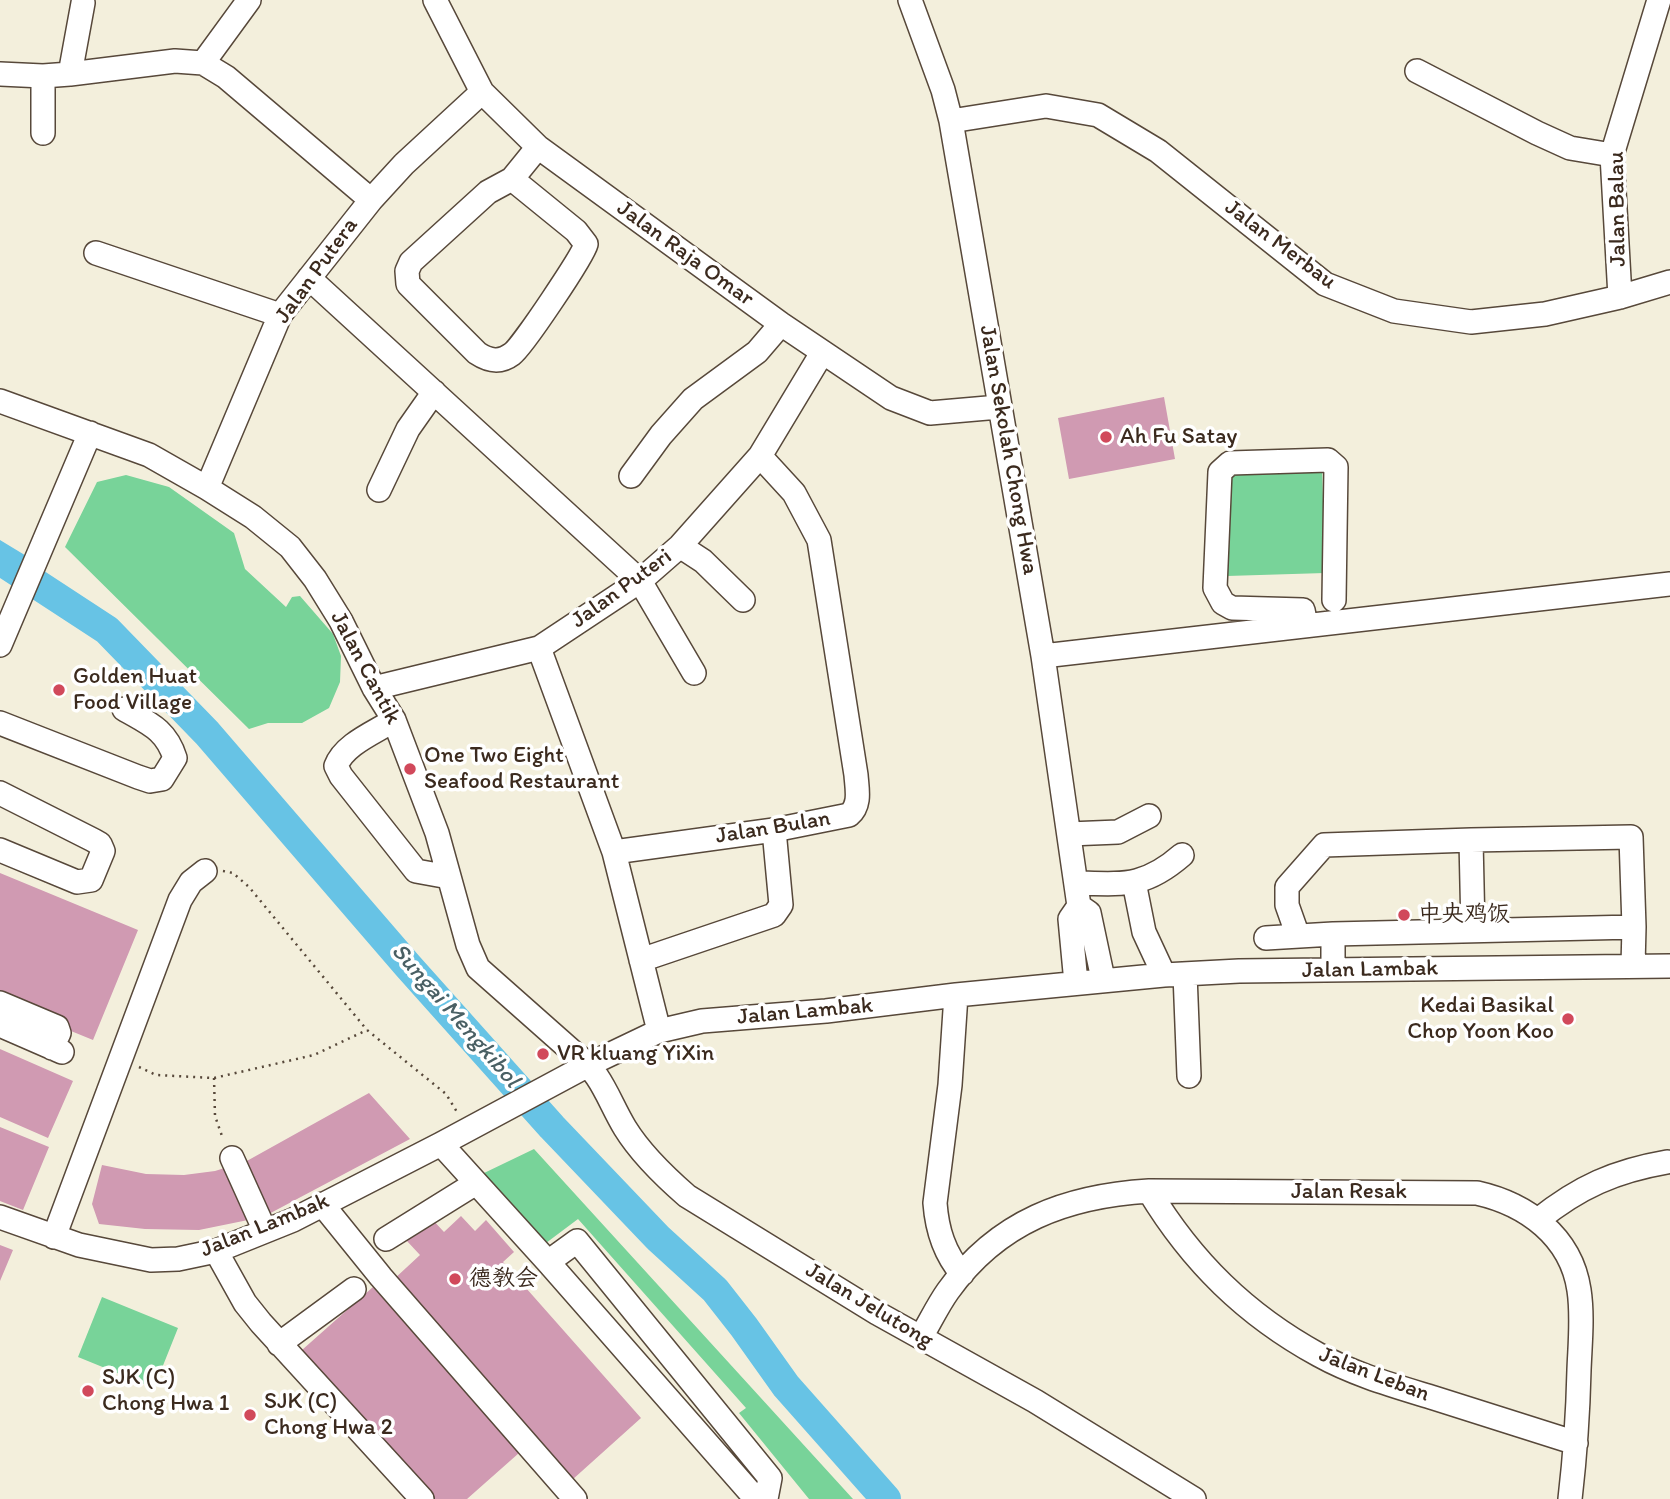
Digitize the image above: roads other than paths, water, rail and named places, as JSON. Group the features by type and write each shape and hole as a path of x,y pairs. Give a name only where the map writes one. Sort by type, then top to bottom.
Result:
{"street":[{"path":"203,63 249,0"},
{"name":"Jalan Raja Omar","path":"435,0 482,92 538,146 781,324 891,398 930,413 999,407"},
{"name":"Jalan Sekolah Chong Hwa","path":"911,0 943,90 951,121 1043,656 1079,906 1070,919 1076,983"},
{"name":"Jalan Balau","path":"1620,297 1612,155 1658,0"},
{"path":"70,74 83,3"},
{"path":"0,74 43,76 175,61 203,63 226,77 371,200"},
{"path":"1417,71 1570,148 1612,155"},
{"path":"43,76 43,133"},
{"name":"Jalan Putera","path":"208,488 280,315 371,200 404,164 482,92"},
{"name":"Jalan Merbau","path":"951,121 1046,106 1098,115 1158,151 1325,284 1394,311 1471,322 1545,314 1620,297 1670,282"},
{"path":"512,179 576,231 586,244 534,327 513,353 499,360 488,359 477,353 408,284 407,271 411,262 462,214 488,192 512,179 538,146"},
{"path":"96,253 280,315"},
{"path":"309,278 640,581 694,673"},
{"path":"631,476 693,398 757,352 781,324"},
{"name":"Jalan Puteri","path":"374,688 539,648 640,581 680,546 760,456 822,353"},
{"path":"379,490 408,429 434,392"},
{"name":"Jalan Cantik","path":"0,401 149,455 253,517 290,547 315,579 341,621 374,688 394,720 437,833 468,945 478,968 590,1064"},
{"path":"0,645 90,433"},
{"name":"Jalan Bulan","path":"614,852 774,830 849,815 853,811 857,800 856,775 819,540 794,494 760,456"},
{"path":"1306,625 1303,610 1232,608 1223,603 1215,587 1220,472 1224,466 1230,463 1332,462 1336,467 1334,600"},
{"path":"680,546 703,561 743,600"},
{"path":"1043,656 1670,584"},
{"path":"539,648 614,852 659,1031"},
{"path":"0,723 138,778 162,779 175,758 170,743 156,727 124,709"},
{"path":"394,720 348,750 338,758 336,766 416,871 449,877"},
{"path":"0,793 93,840 100,844 103,851 91,880 77,882 0,850"},
{"path":"1069,834 1118,832 1149,816"},
{"path":"641,960 774,915 781,905 774,830"},
{"path":"1298,936 1287,905 1287,887 1324,845 1631,837 1633,966"},
{"path":"1471,840 1474,930"},
{"path":"1076,883 1134,882 1157,874 1182,855"},
{"path":"54,1237 180,900 191,882 205,872"},
{"path":"1134,882 1143,932 1175,975 1189,1076"},
{"name":"Jalan Sekolah Chong Hwa","path":"1079,906 1089,914 1102,979"},
{"path":"1266,938 1634,927"},
{"path":"1512,929 1514,968"},
{"path":"1333,934 1333,970"},
{"name":"Jalan Lambak","path":"0,1217 100,1251 151,1260 178,1259 216,1251 322,1205 590,1064 659,1031 702,1021 826,1011 1102,979 1333,970 1670,966"},
{"path":"956,995 950,1085 935,1203 943,1243 961,1274"},
{"path":"0,1003 57,1027 57,1050 0,1025"},
{"name":"Jalan Jelutong","path":"590,1064 611,1098 625,1128 662,1174 687,1196 921,1337 1035,1401 1194,1499"},
{"path":"441,1144 756,1499"},
{"path":"232,1158 265,1231"},
{"path":"1538,1220 1569,1197 1611,1175 1667,1162"},
{"path":"386,1239 476,1183"},
{"name":"Jalan Resak","path":"921,1337 947,1292 979,1256 1006,1234 1053,1209 1081,1199 1149,1191 1477,1194 1514,1204 1538,1220 1560,1243 1570,1260 1579,1288 1581,1316 1576,1443 1570,1499"},
{"name":"Jalan Leban","path":"1149,1191 1171,1227 1199,1262 1255,1313 1287,1336 1329,1360 1372,1378 1576,1443"},
{"path":"322,1205 381,1277 575,1499"},
{"path":"548,1262 577,1241 770,1478 766,1499"},
{"path":"216,1251 245,1303 279,1344 422,1499"},
{"path":"279,1344 354,1289"}],"water":[{"path":"0,540 28,557 15,584 0,575"}],"waterway":[{"name":"Sungai Mengkibol","path":"0,560 107,630 207,733 408,966 552,1127 658,1238 715,1290 786,1386 886,1499"}],"place":[{"name":"Ah Fu Satay","path":"1106,437"},
{"name":"Golden Huat Food Village","path":"59,690"},
{"name":"One Two Eight Seafood Restaurant","path":"410,769"},
{"name":"中央鸡饭","path":"1404,915"},
{"name":"Kedai Basikal Chop Yoon Koo","path":"1568,1019"},
{"name":"VR kluang YiXin","path":"543,1054"},
{"name":"德教会","path":"455,1279"},
{"name":"SJK (C) Chong Hwa 1","path":"88,1391"},
{"name":"SJK (C) Chong Hwa 2","path":"250,1415"}]}
